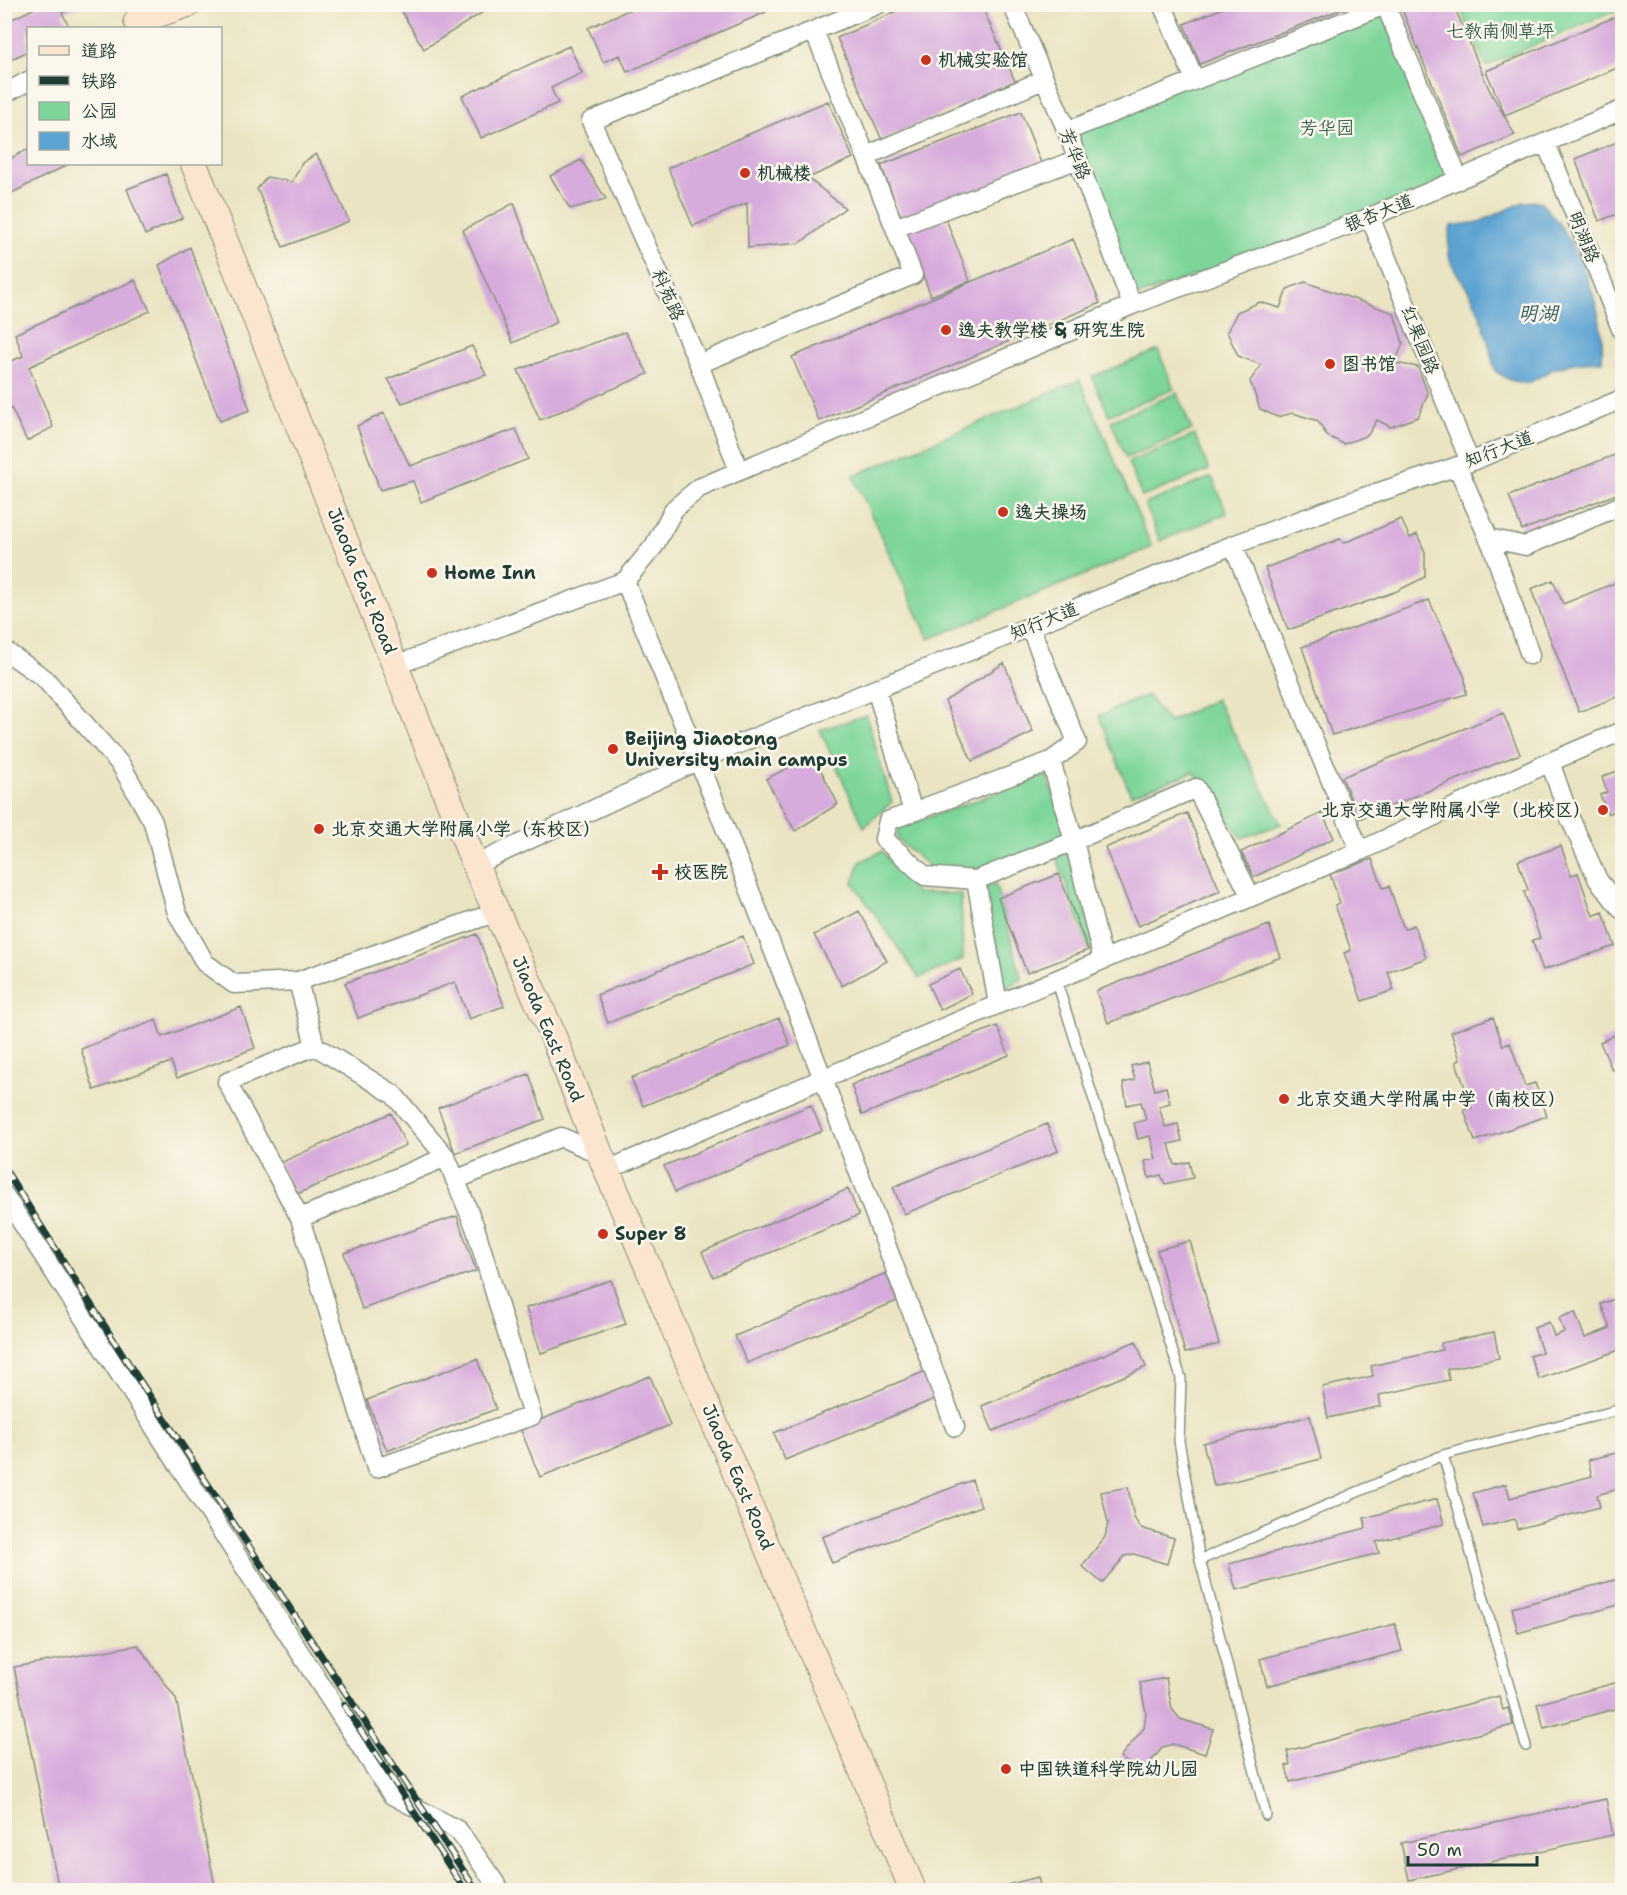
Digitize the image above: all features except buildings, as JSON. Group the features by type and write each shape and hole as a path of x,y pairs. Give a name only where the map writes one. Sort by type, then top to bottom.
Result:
{"street":[{"path":"137,17 188,4"},
{"path":"699,364 913,275 814,31 879,4"},
{"name":"芳华路","path":"1012,4 1067,131 1132,305"},
{"path":"1162,4 1195,80"},
{"path":"1067,131 1385,5 1459,180"},
{"name":"科苑路","path":"739,471 699,364 591,121 814,31"},
{"path":"866,156 1043,80"},
{"path":"4,94 27,82"},
{"name":"银杏大道","path":"625,581 654,546 674,509 699,488 1132,305 1370,217 1623,110"},
{"name":"明湖路","path":"1546,143 1623,331"},
{"path":"895,228 1078,159"},
{"name":"Jiaoda East Road","path":"194,165 475,865 549,1026 604,1162 913,1890"},
{"name":"红果园路","path":"1370,217 1464,464 1530,656"},
{"name":"知行大道","path":"475,865 699,760 1233,545 1464,464 1623,399"},
{"path":"1488,538 1526,546 1623,505"},
{"path":"1233,545 1360,851"},
{"path":"396,664 625,581 699,760 824,1079 955,1426"},
{"path":"1030,627 1077,741 1051,761 888,822 884,839 925,876 976,880 1074,841 1196,788 1251,897"},
{"path":"4,650 44,678 121,765 153,822 177,913 206,963 234,984 298,981 497,912"},
{"path":"876,689 913,812"},
{"path":"455,1180 561,1137 604,1162 824,1079 1360,851 1550,762 1623,731"},
{"path":"1051,761 1074,841 1103,960"},
{"path":"1550,762 1569,816 1598,880 1623,910"},
{"path":"976,880 998,1004"},
{"path":"298,981 315,1046 393,1094 446,1157 475,1227 532,1416 376,1468 300,1218 227,1083 315,1046"},
{"path":"300,1218 446,1157"},
{"path":"4,1195 392,1795 458,1830 501,1890"}],"lane":[{"path":"1056,979 1181,1378 1179,1441 1200,1560 1266,1815"},
{"path":"1200,1560 1443,1455 1623,1409"},
{"path":"1443,1455 1526,1746"}],"green space":[{"name":"七教南侧草坪","path":"1622,4 1622,8 1486,66 1458,5"},
{"name":"芳华园","path":"1380,7 1454,182 1130,299 1074,128"},
{"path":"1158,350 1174,389 1109,415 1092,377"},
{"name":"逸夫操场","path":"1080,380 1152,547 929,639 853,476"},
{"path":"1177,393 1192,430 1126,458 1111,421"},
{"path":"1195,435 1209,470 1142,497 1128,462"},
{"path":"1212,477 1227,513 1160,541 1145,504"},
{"path":"1147,695 1169,722 1216,699 1281,824 1242,838 1194,772 1131,795 1099,716"},
{"path":"866,715 892,802 864,827 820,730"},
{"path":"1047,775 1067,836 976,873 933,870 897,839 898,828"},
{"path":"882,851 916,893 961,894 963,959 919,978 853,883 860,862"},
{"path":"1069,851 1096,948 1090,951 1056,856"},
{"path":"995,883 1022,979 1002,991 982,890"}],"water":[{"name":"明湖","path":"1539,201 1565,234 1586,275 1599,319 1602,361 1579,362 1553,369 1527,384 1510,380 1495,371 1479,311 1454,268 1448,251 1451,226 1479,222 1524,202"}],"railway":[{"path":"4,1168 137,1377 476,1890"},
{"path":"344,1705 465,1890"}],"place":[{"name":"机械实验馆","path":"926,60"},
{"name":"机械楼","path":"745,173"},
{"name":"逸夫教学楼 & 研究生院","path":"946,330"},
{"name":"图书馆","path":"1330,364"},
{"name":"逸夫操场","path":"1003,512"},
{"name":"Home Inn","path":"432,573"},
{"name":"Beijing Jiaotong University main campus","path":"613,749"},
{"name":"北京交通大学附属小学（北校区）","path":"1603,810"},
{"name":"北京交通大学附属小学（东校区）","path":"319,829"},
{"name":"校医院","path":"660,872"},
{"name":"北京交通大学附属中学（南校区）","path":"1284,1099"},
{"name":"Super 8","path":"603,1234"},
{"name":"中国铁道科学院幼儿园","path":"1006,1769"}]}
